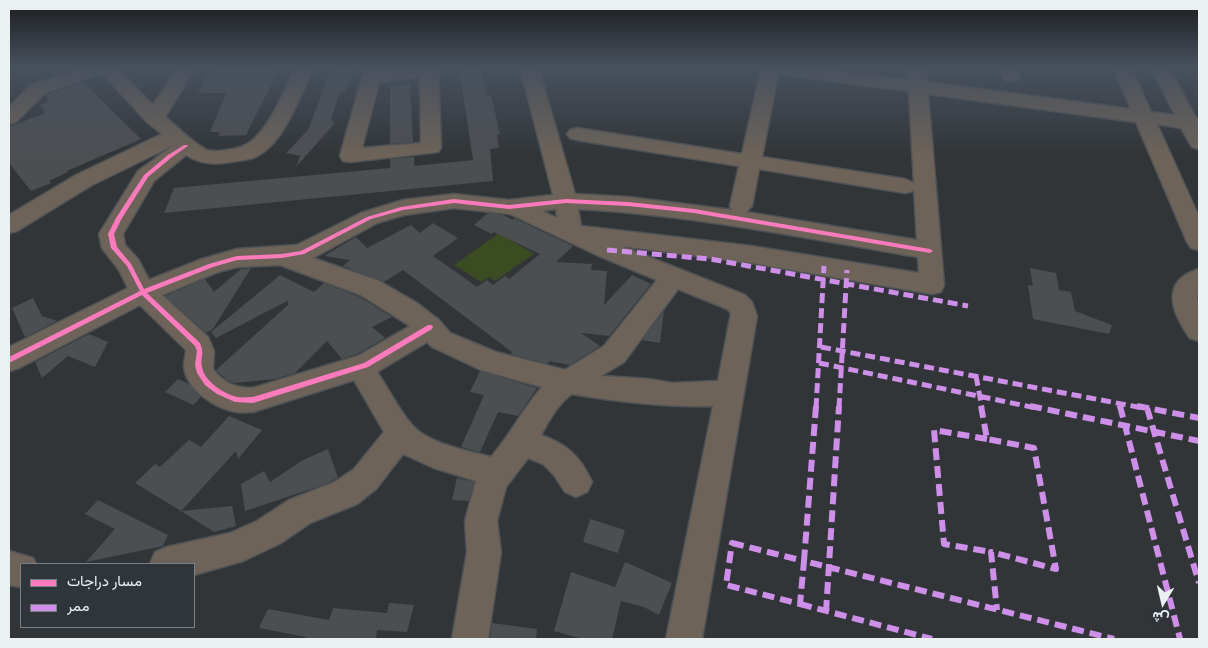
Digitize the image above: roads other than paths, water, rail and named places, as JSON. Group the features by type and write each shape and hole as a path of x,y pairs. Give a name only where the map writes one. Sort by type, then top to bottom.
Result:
{"street":[{"path":"9,118 30,97"},
{"path":"134,97 181,141 201,155 215,158 246,153 255,148 271,134 290,97"},
{"path":"154,118 167,97"},
{"path":"366,97 350,156 431,148 430,97"},
{"path":"537,97 566,201 570,233"},
{"path":"741,206 763,97"},
{"path":"570,233 693,245 932,285 919,97"},
{"path":"1035,97 1194,123"},
{"path":"1136,97 1199,242"},
{"path":"1178,97 1194,123 1199,143"},
{"path":"577,134 904,186"},
{"path":"9,225 84,180 181,141"},
{"path":"181,141 170,156 146,176 128,201 111,234 114,248 129,265 143,292 198,345 200,351 198,365 207,383 219,392 237,400 260,398 362,367 394,351 430,328"},
{"path":"9,360 143,292 224,261 237,258 302,253 368,218 402,208 454,202 513,207 566,201 694,211 930,251"},
{"path":"513,207 673,277 736,302 743,309 744,316 684,639"},
{"path":"282,256 370,288 408,310 441,340 491,362 567,382 610,389 649,391 672,395 730,393"},
{"path":"470,639 484,552 481,521 489,488 496,473 521,444 540,410 557,389 614,354 673,277"},
{"path":"1199,277 1187,287 1183,299 1187,314 1199,331"},
{"path":"362,367 369,383 401,433 414,445 434,454 496,473"},
{"path":"171,563 231,549 269,532 300,511 346,493 365,479 401,433"},
{"path":"521,444 548,450 558,456 576,482"}]}
